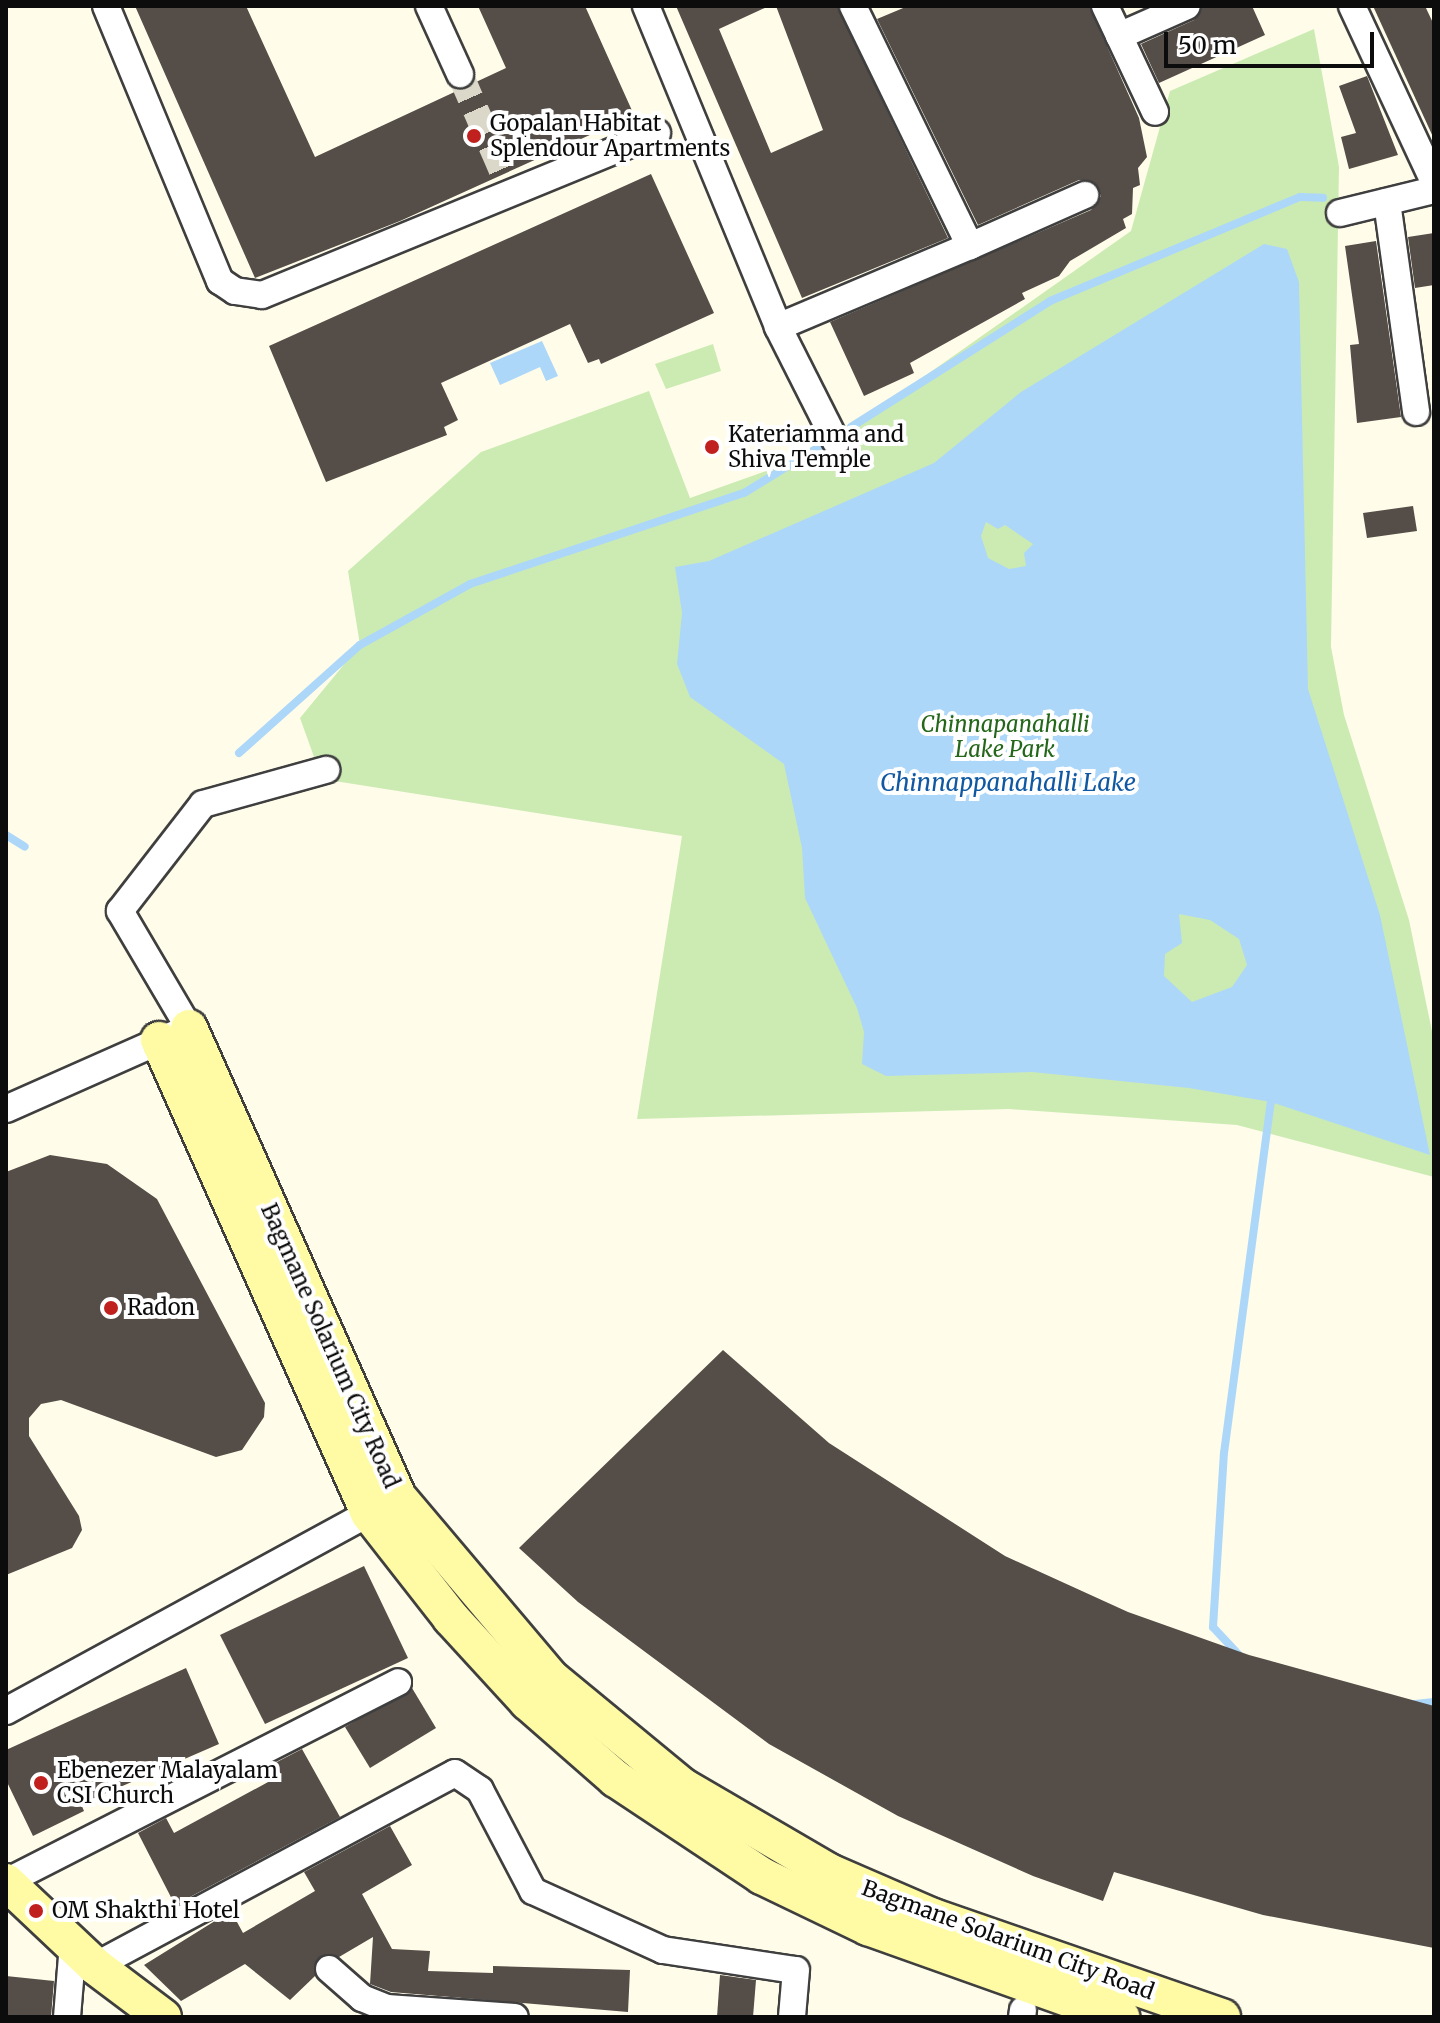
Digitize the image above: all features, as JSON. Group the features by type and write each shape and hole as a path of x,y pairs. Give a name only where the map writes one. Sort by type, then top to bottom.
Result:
{"street":[{"path":"106,6 220,281 235,291 262,295 657,133"},
{"path":"429,6 460,74"},
{"path":"646,6 778,327 836,442"},
{"path":"853,6 970,246"},
{"path":"1105,6 1155,112"},
{"path":"1119,36 1187,6"},
{"path":"1352,6 1434,182"},
{"path":"1340,213 1434,190"},
{"path":"778,327 1085,195"},
{"path":"1387,202 1416,412"},
{"path":"6,1109 174,1034 120,911 203,804 326,770"},
{"name":"Bagmane Solarium City Road","path":"174,1034 383,1505 497,1670 571,1742 663,1813 762,1876 868,1927 1121,2017"},
{"path":"6,1711 383,1505"},
{"name":"Bagmane Solarium City Road","path":"383,1505 551,1678 636,1752 729,1818 880,1896 1222,2017"},
{"path":"163,2017 84,1955 6,1882 398,1682"},
{"path":"67,2017 84,1955 455,1773 480,1790 533,1891 663,1950 796,1970 792,2017"},
{"path":"329,1969 362,1998 387,2008 515,2017"}],"green space":[{"name":"Chinnapanahalli Lake Park","path":"1314,29 1339,167 1331,647 1344,715 1409,920 1434,1041 1434,1177 1237,1125 1009,1109 637,1119 682,836 322,779 300,718 360,645 348,571 481,452 649,391 690,498 814,454 1131,231 1170,91"},
{"path":"713,344 721,371 666,389 655,364"}],"water":[{"name":"Chinnappanahalli Lake","path":"1264,244 1287,249 1299,282 1308,689 1380,915 1430,1155 1271,1102 1189,1088 1032,1072 886,1076 862,1064 864,1032 857,1008 805,898 802,848 784,764 690,697 677,664 682,613 675,567 709,561 934,463 1021,392","holes":["986,522 998,529 1005,525 1033,544 1024,553 1026,566 1009,569 988,558 981,536","1179,914 1210,920 1239,939 1247,965 1232,987 1192,1002 1164,976 1165,954 1182,943"]},
{"path":"542,341 558,376 546,381 540,367 500,385 490,363"}],"building":[{"name":"Gopalan Habitat Splendour Apartments","path":"135,6 246,6 315,157 506,68 478,6 585,6 634,115 400,221 255,278"},
{"path":"676,6 769,6 719,29 771,153 823,130 776,6 837,6 948,238 802,298"},
{"path":"908,6 1089,6 1139,118 1147,157 1138,168 1140,185 1133,188 1132,214 1123,219 1126,228 1070,261 1059,276 1022,293 1025,299 910,363 914,373 864,396 830,322 1091,210 1101,196 1095,183 1079,180 978,225 877,19"},
{"path":"1203,6 1252,6 1265,35 1159,83 1141,44 1194,20"},
{"path":"1373,6 1425,6 1434,25 1434,139"},
{"path":"1367,76 1398,155 1349,169 1341,137 1356,133 1339,86"},
{"path":"651,174 714,313 601,364 599,359 588,363 570,324 441,383 458,420 444,427 447,435 326,482 269,346"},
{"path":"1434,233 1434,285 1415,288 1408,237"},
{"path":"1376,241 1401,417 1357,423 1350,345 1359,344 1345,246"},
{"path":"1413,506 1417,531 1367,538 1363,513"},
{"name":"Radon","path":"50,1155 107,1164 157,1199 265,1403 264,1417 242,1450 216,1457 61,1400 41,1404 29,1418 29,1436 79,1516 82,1530 72,1548 6,1575 6,1172"},
{"path":"723,1350 829,1443 1005,1556 1128,1612 1249,1655 1434,1706 1434,1948 1263,1915 1114,1872 1103,1901 1033,1876 898,1816 769,1744 578,1602 519,1548"},
{"path":"364,1566 408,1658 265,1724 220,1635"},
{"path":"186,1668 219,1744 81,1804 84,1811 33,1836 6,1780 6,1750"},
{"path":"412,1688 436,1728 370,1768 345,1727"},
{"path":"302,1749 340,1817 175,1905 138,1833 166,1818 174,1833 281,1775 275,1763"},
{"path":"390,1826 412,1865 362,1894 392,1949 430,1951 428,1971 493,1973 493,1966 630,1970 628,2012 391,1992 370,1984 373,1937 339,1957 318,1958 315,1976 290,2000 245,1964 181,2001 144,1965 231,1911 243,1933 315,1891 304,1872"},
{"path":"720,1975 756,1980 753,2017 717,2017"},
{"path":"6,1976 54,1981 51,2017 6,2017"}],"waterway":[{"path":"851,427 1050,301 1300,197 1323,198"},
{"path":"239,753 360,645 470,584 744,493 832,439"},
{"path":"6,835 25,847"},
{"path":"1239,1655 1213,1627 1224,1453 1271,1102"},
{"path":"1415,1704 1434,1702"}],"tunnel":[{"path":"460,74 513,196"}],"place":[{"name":"Gopalan Habitat Splendour Apartments","path":"474,136"},
{"name":"Kateriamma and Shiva Temple","path":"712,447"},
{"name":"Radon","path":"111,1308"},
{"name":"Ebenezer Malayalam CSI Church","path":"41,1783"},
{"name":"OM Shakthi Hotel","path":"36,1911"}]}
